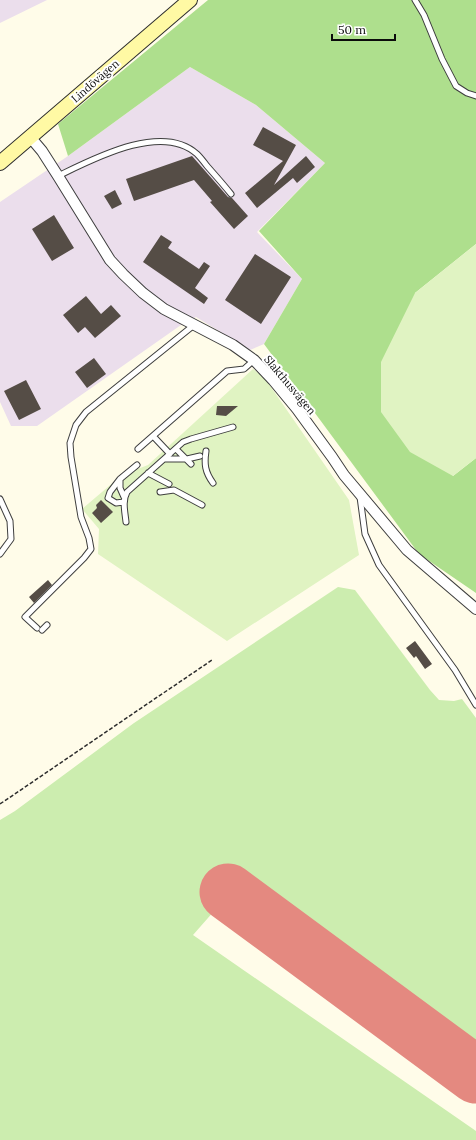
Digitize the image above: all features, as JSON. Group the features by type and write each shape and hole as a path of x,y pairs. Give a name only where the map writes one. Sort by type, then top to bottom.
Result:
{"main road":[{"name":"Lindövägen","path":"0,163 31,138 53,117 190,0"}],"street":[{"name":"Slakthusvägen","path":"31,138 42,151 110,260 123,274 143,293 164,309 233,345 254,360 297,409 344,475 407,550 476,609"}],"lane":[{"path":"415,0 424,15 442,60 456,86 467,94 476,96"},
{"path":"58,176 129,146 144,142 176,143 196,154 231,194"},
{"path":"47,625 40,629 25,617 84,558 91,549 81,517 71,457 70,443 76,425 86,412 194,325"},
{"path":"138,449 227,371 244,369 254,360"},
{"path":"137,465 120,479 110,492 108,498 116,503 124,499 127,492 183,442 233,427"},
{"path":"153,436 170,454"},
{"path":"176,449 191,464"},
{"path":"206,451 204,462 208,477 213,483"},
{"path":"164,459 187,459 200,456"},
{"path":"148,473 169,484"},
{"path":"120,479 120,488 124,499 126,522"},
{"path":"160,492 174,490 202,505"},
{"path":"360,494 365,534 380,565 455,670 476,705"},
{"path":"0,499 10,521 11,539 0,554"}],"path":[{"path":"0,804 212,660"},
{"path":"0,800 6,800"}],"shaded area":[{"path":"0,0 47,0 0,23"},
{"path":"190,67 256,105 325,163 257,232 302,279 264,344 250,350 196,317 181,325 37,426 11,426 0,402 0,202 68,156"}],"green space":[{"path":"208,0 476,0 476,244 415,293 453,476 476,458 476,593 419,554 264,344 302,279 259,231 325,163 256,105 190,67 68,156 58,124"},
{"path":"476,244 476,458 453,476 410,452 381,412 381,362 415,293"},
{"path":"253,369 264,377 349,500 359,555 227,641 98,554 99,529 82,509 122,475 148,465"},
{"path":"338,587 355,590 439,700 454,701 462,699 476,718 476,1048 241,874 215,910 193,935 476,1131 476,1140 0,1140 0,820 15,811 134,723"}],"building":[{"path":"263,127 296,145 274,185 306,156 315,167 297,183 293,178 257,208 245,193 283,161 253,145"},
{"path":"192,156 228,197 232,198 248,216 234,229 210,202 212,201 194,180 134,201 126,179"},
{"path":"115,190 122,204 112,209 104,196"},
{"path":"54,215 74,248 52,261 32,229"},
{"path":"161,235 172,242 168,248 199,269 204,262 210,266 195,288 208,298 204,304 143,262"},
{"path":"255,254 291,277 261,324 225,300"},
{"path":"86,296 101,314 111,305 121,316 95,338 85,327 78,333 63,315"},
{"path":"94,358 106,374 87,388 75,372"},
{"path":"26,380 41,409 19,420 4,391"},
{"path":"217,406 238,406 226,416 216,415"},
{"path":"101,500 113,512 101,523 92,513 97,508 96,505"},
{"path":"48,580 52,585 34,603 29,597"},
{"path":"415,641 432,664 425,669 416,656 414,658 406,648"}],"runway":[{"path":"228,892 476,1075"}]}
